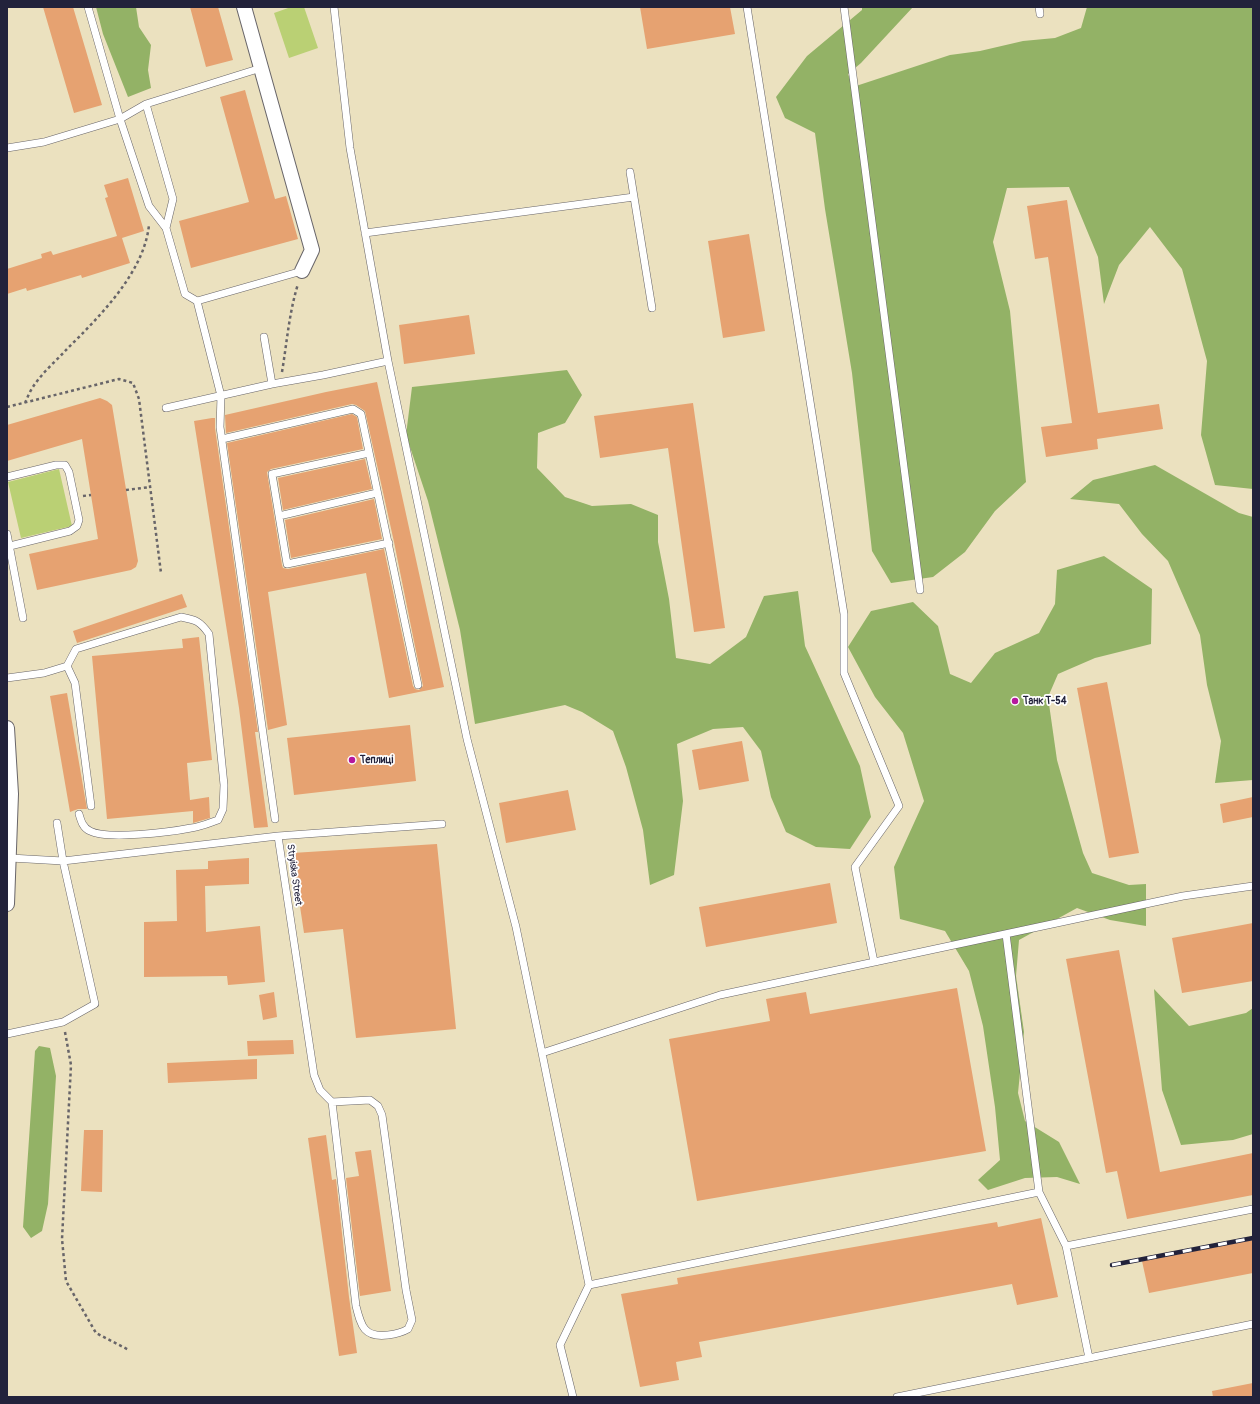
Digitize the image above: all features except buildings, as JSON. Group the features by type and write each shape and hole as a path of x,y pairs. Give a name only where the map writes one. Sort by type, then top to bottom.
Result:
{"street":[{"path":"244,7 312,250 302,271"},
{"path":"7,728 11,794 10,858 7,904"}],"lane":[{"path":"88,7 120,119 149,206 166,228 185,294 197,301 220,396 220,428 275,819"},
{"path":"334,7 350,148 388,361 467,739 516,927 589,1285 560,1345 573,1397"},
{"path":"747,7 844,614 844,674 899,806 855,867 874,962"},
{"path":"844,7 920,590"},
{"path":"7,148 44,142 120,119 146,104 261,68"},
{"path":"146,104 173,199 166,228"},
{"path":"630,172 652,308"},
{"path":"365,233 634,197"},
{"path":"197,301 302,271"},
{"path":"264,337 272,384"},
{"path":"166,408 272,384 388,361"},
{"path":"222,439 353,409 361,414 418,685"},
{"path":"369,453 272,474 287,564 389,543"},
{"path":"7,477 56,465 65,466 69,472 79,520 77,526 70,531 10,546"},
{"path":"279,516 378,493"},
{"path":"7,534 23,618"},
{"path":"7,678 44,673 66,666 76,649 181,617 198,621 204,626 209,634 224,785 223,808 218,820 192,828 132,835 97,834 86,829 79,814"},
{"path":"66,666 75,683 91,806"},
{"path":"7,1034 63,1022 95,1004 63,861 57,823"},
{"path":"278,836 442,824"},
{"name":"Stryiska Street","path":"10,858 63,861 278,836 314,1076 320,1090 332,1102"},
{"path":"542,1053 720,995 1183,896 1253,886"},
{"path":"1006,934 1039,1192 1066,1246 1090,1358"},
{"path":"370,1100 378,1106 382,1115 406,1290 412,1320 408,1329 401,1334 377,1336 368,1333 359,1318 356,1306 332,1102 370,1100"},
{"path":"589,1285 1039,1192"},
{"path":"1066,1246 1253,1209"},
{"path":"897,1397 1253,1324"}],"path":[{"path":"25,403 35,384 103,312 121,288 144,248 150,217 149,206"},
{"path":"280,383 293,301 302,271"},
{"path":"7,407 119,379 133,383 140,399 161,573"},
{"path":"126,490 150,487"},
{"path":"63,1022 71,1065 62,1239 66,1281 96,1334 129,1350"}],"green space":[{"path":"96,7 136,7 139,27 151,45 148,70 151,88 128,97 103,34"},
{"path":"291,7 304,7 318,48 289,58 274,13"},
{"path":"862,7 913,7 861,63 848,74 853,87 950,55 980,51 1023,41 1055,38 1081,28 1087,7 1253,7 1253,489 1215,485 1201,435 1207,361 1182,269 1150,227 1119,265 1104,304 1098,257 1069,187 1007,188 993,242 1010,311 1026,482 995,511 965,552 933,577 891,583 872,551 852,373 825,209 815,133 785,118 776,97 807,56 862,10"},
{"path":"567,370 582,395 565,423 538,433 537,468 565,497 592,506 631,504 658,515 658,542 669,599 676,658 710,664 746,637 764,596 798,591 805,646 860,766 871,817 850,849 816,847 786,832 771,797 761,751 743,727 713,729 677,744 683,801 674,875 650,885 643,830 626,767 613,731 582,712 565,705 475,724 460,630 428,501 406,435 412,387"},
{"path":"1155,465 1239,513 1253,517 1253,780 1215,783 1221,741 1207,685 1200,635 1168,561 1142,534 1119,504 1070,499 1093,480"},
{"path":"59,469 72,526 21,538 8,482"},
{"path":"1104,556 1152,589 1151,644 1095,658 1058,674 1048,697 1057,760 1083,853 1092,873 1129,885 1146,884 1146,926 1110,920 1077,908 1019,940 1016,976 1024,1032 1018,1093 1025,1121 1059,1142 1080,1184 1057,1177 1025,1178 988,1190 978,1180 1000,1160 995,1107 983,1026 969,971 945,931 900,919 894,867 924,801 903,733 875,697 848,647 871,611 913,602 938,626 950,674 971,683 995,653 1039,633 1055,604 1057,570"},
{"path":"1154,989 1189,1026 1246,1013 1253,1008 1253,1134 1233,1140 1181,1145 1162,1090"},
{"path":"39,1046 50,1048 56,1076 48,1204 42,1231 31,1238 23,1227 35,1051"}],"railway":[{"path":"1112,1265 1253,1238"}],"place":[{"name":"Танк Т-54","path":"1015,701"},
{"name":"Теплиці","path":"352,760"}]}
